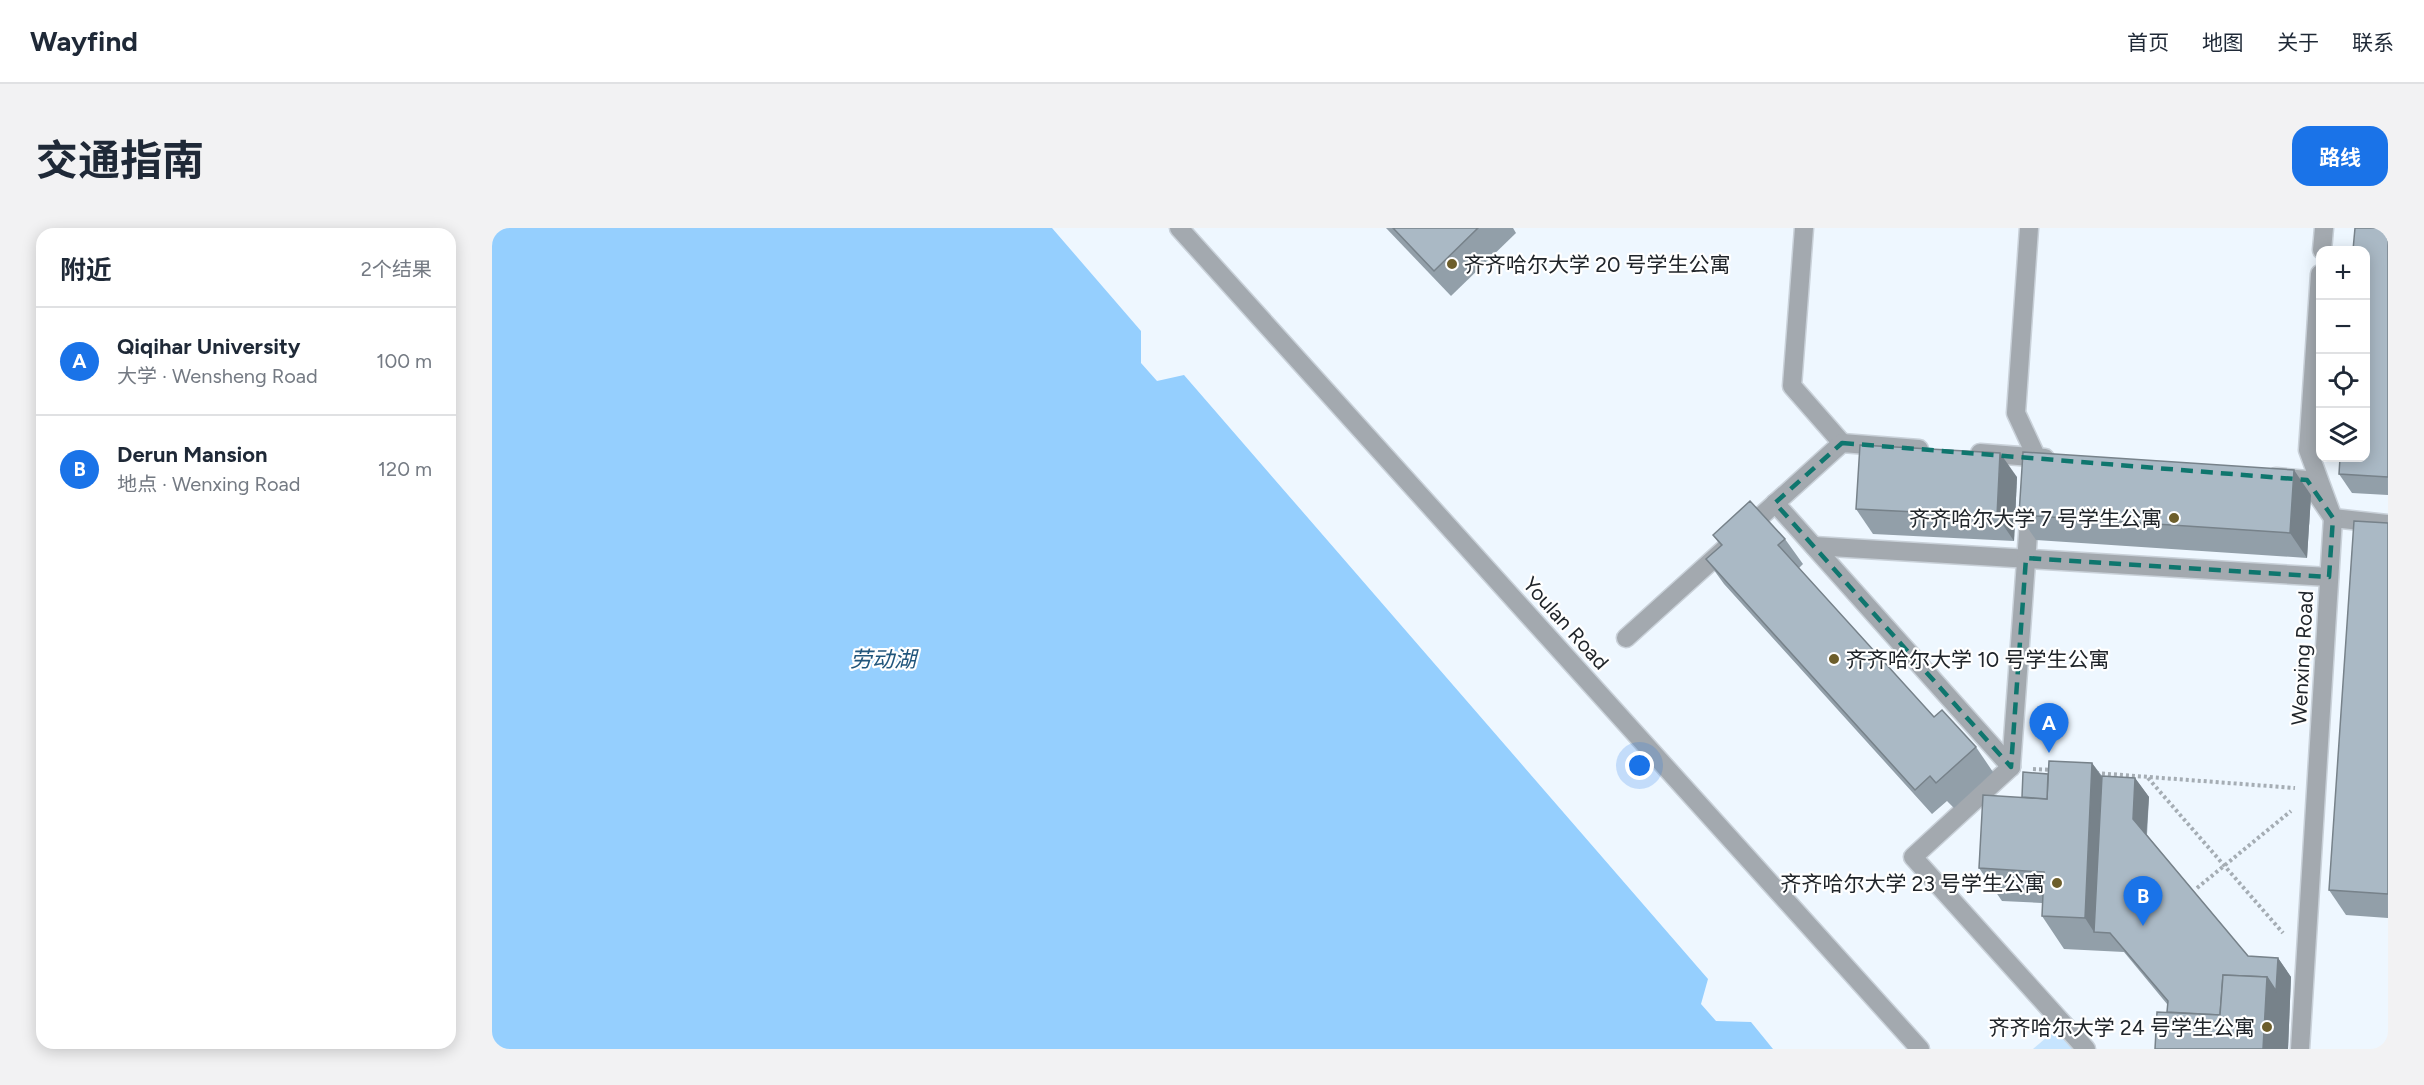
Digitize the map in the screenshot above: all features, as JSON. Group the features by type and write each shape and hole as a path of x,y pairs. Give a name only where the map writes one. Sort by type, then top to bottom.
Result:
{"street":[{"name":"Youlan Road","path":"1179,228 1920,1049"},
{"path":"1804,228 1792,386 1842,443 1932,450"},
{"path":"2030,228 2016,413 2035,454 2011,767 1913,857 2085,1049"},
{"path":"2322,246 2324,228"},
{"name":"Wenxing Road","path":"2300,1049 2333,518 2308,450 2318,300"},
{"path":"1626,638 1842,443"},
{"path":"1966,452 2058,460"},
{"path":"2260,476 2307,480 2333,518 2388,524"},
{"path":"1775,503 2011,767"},
{"path":"1814,546 2329,576"}],"path":[{"path":"2011,767 2056,770"},
{"path":"2091,773 2317,790"},
{"path":"2147,777 2305,958"},
{"path":"2197,888 2317,790"}],"highlighted area":[{"path":"1842,443 2307,480 2333,518 2329,577 2026,558 2011,767 1775,503"}],"shaded area":[{"path":"2060,1026 2080,1049 2033,1049"}],"water":[{"name":"劳动湖","path":"492,228 1052,228 1141,331 1141,363 1157,381 1184,375 1708,979 1701,1004 1716,1021 1751,1022 1773,1049 492,1049"}],"building":[{"path":"1393,228 1478,228 1434,271"},
{"path":"2355,228 2388,228 2388,477 2339,474 2340,462 2370,462 2370,246 2353,246"},
{"path":"1860,445 2000,453 1997,516 1856,509"},
{"path":"2023,452 2294,470 2290,533 2019,515"},
{"name":"齐齐哈尔大学 10 号学生公寓","path":"1750,501 1785,539 1778,545 1934,717 1942,710 1976,747 1936,783 1930,776 1915,790 1706,559 1722,545 1713,535"},
{"path":"2354,521 2388,523 2388,894 2329,890"},
{"path":"2049,761 2092,763 2085,918 2042,916 2044,872 1979,868 1983,795 2047,799"},
{"path":"2023,772 2048,774 2047,799 2022,797"},
{"path":"2102,776 2135,778 2133,819 2248,956 2278,958 2276,991 2267,977 2223,975 2220,1015 2167,1012 2168,1001 2110,933 2094,932"},
{"path":"2223,975 2267,977 2263,1049 2155,1049 2157,1012 2220,1015"}],"place":[{"name":"齐齐哈尔大学 20 号学生公寓","path":"1452,264"},
{"name":"齐齐哈尔大学 7 号学生公寓","path":"2174,518"},
{"name":"齐齐哈尔大学 10 号学生公寓","path":"1834,659"},
{"name":"Qiqihar University","path":"2049,753"},
{"name":"齐齐哈尔大学 23 号学生公寓","path":"2057,883"},
{"name":"Derun Mansion","path":"2143,926"},
{"name":"齐齐哈尔大学 24 号学生公寓","path":"2267,1027"}]}
